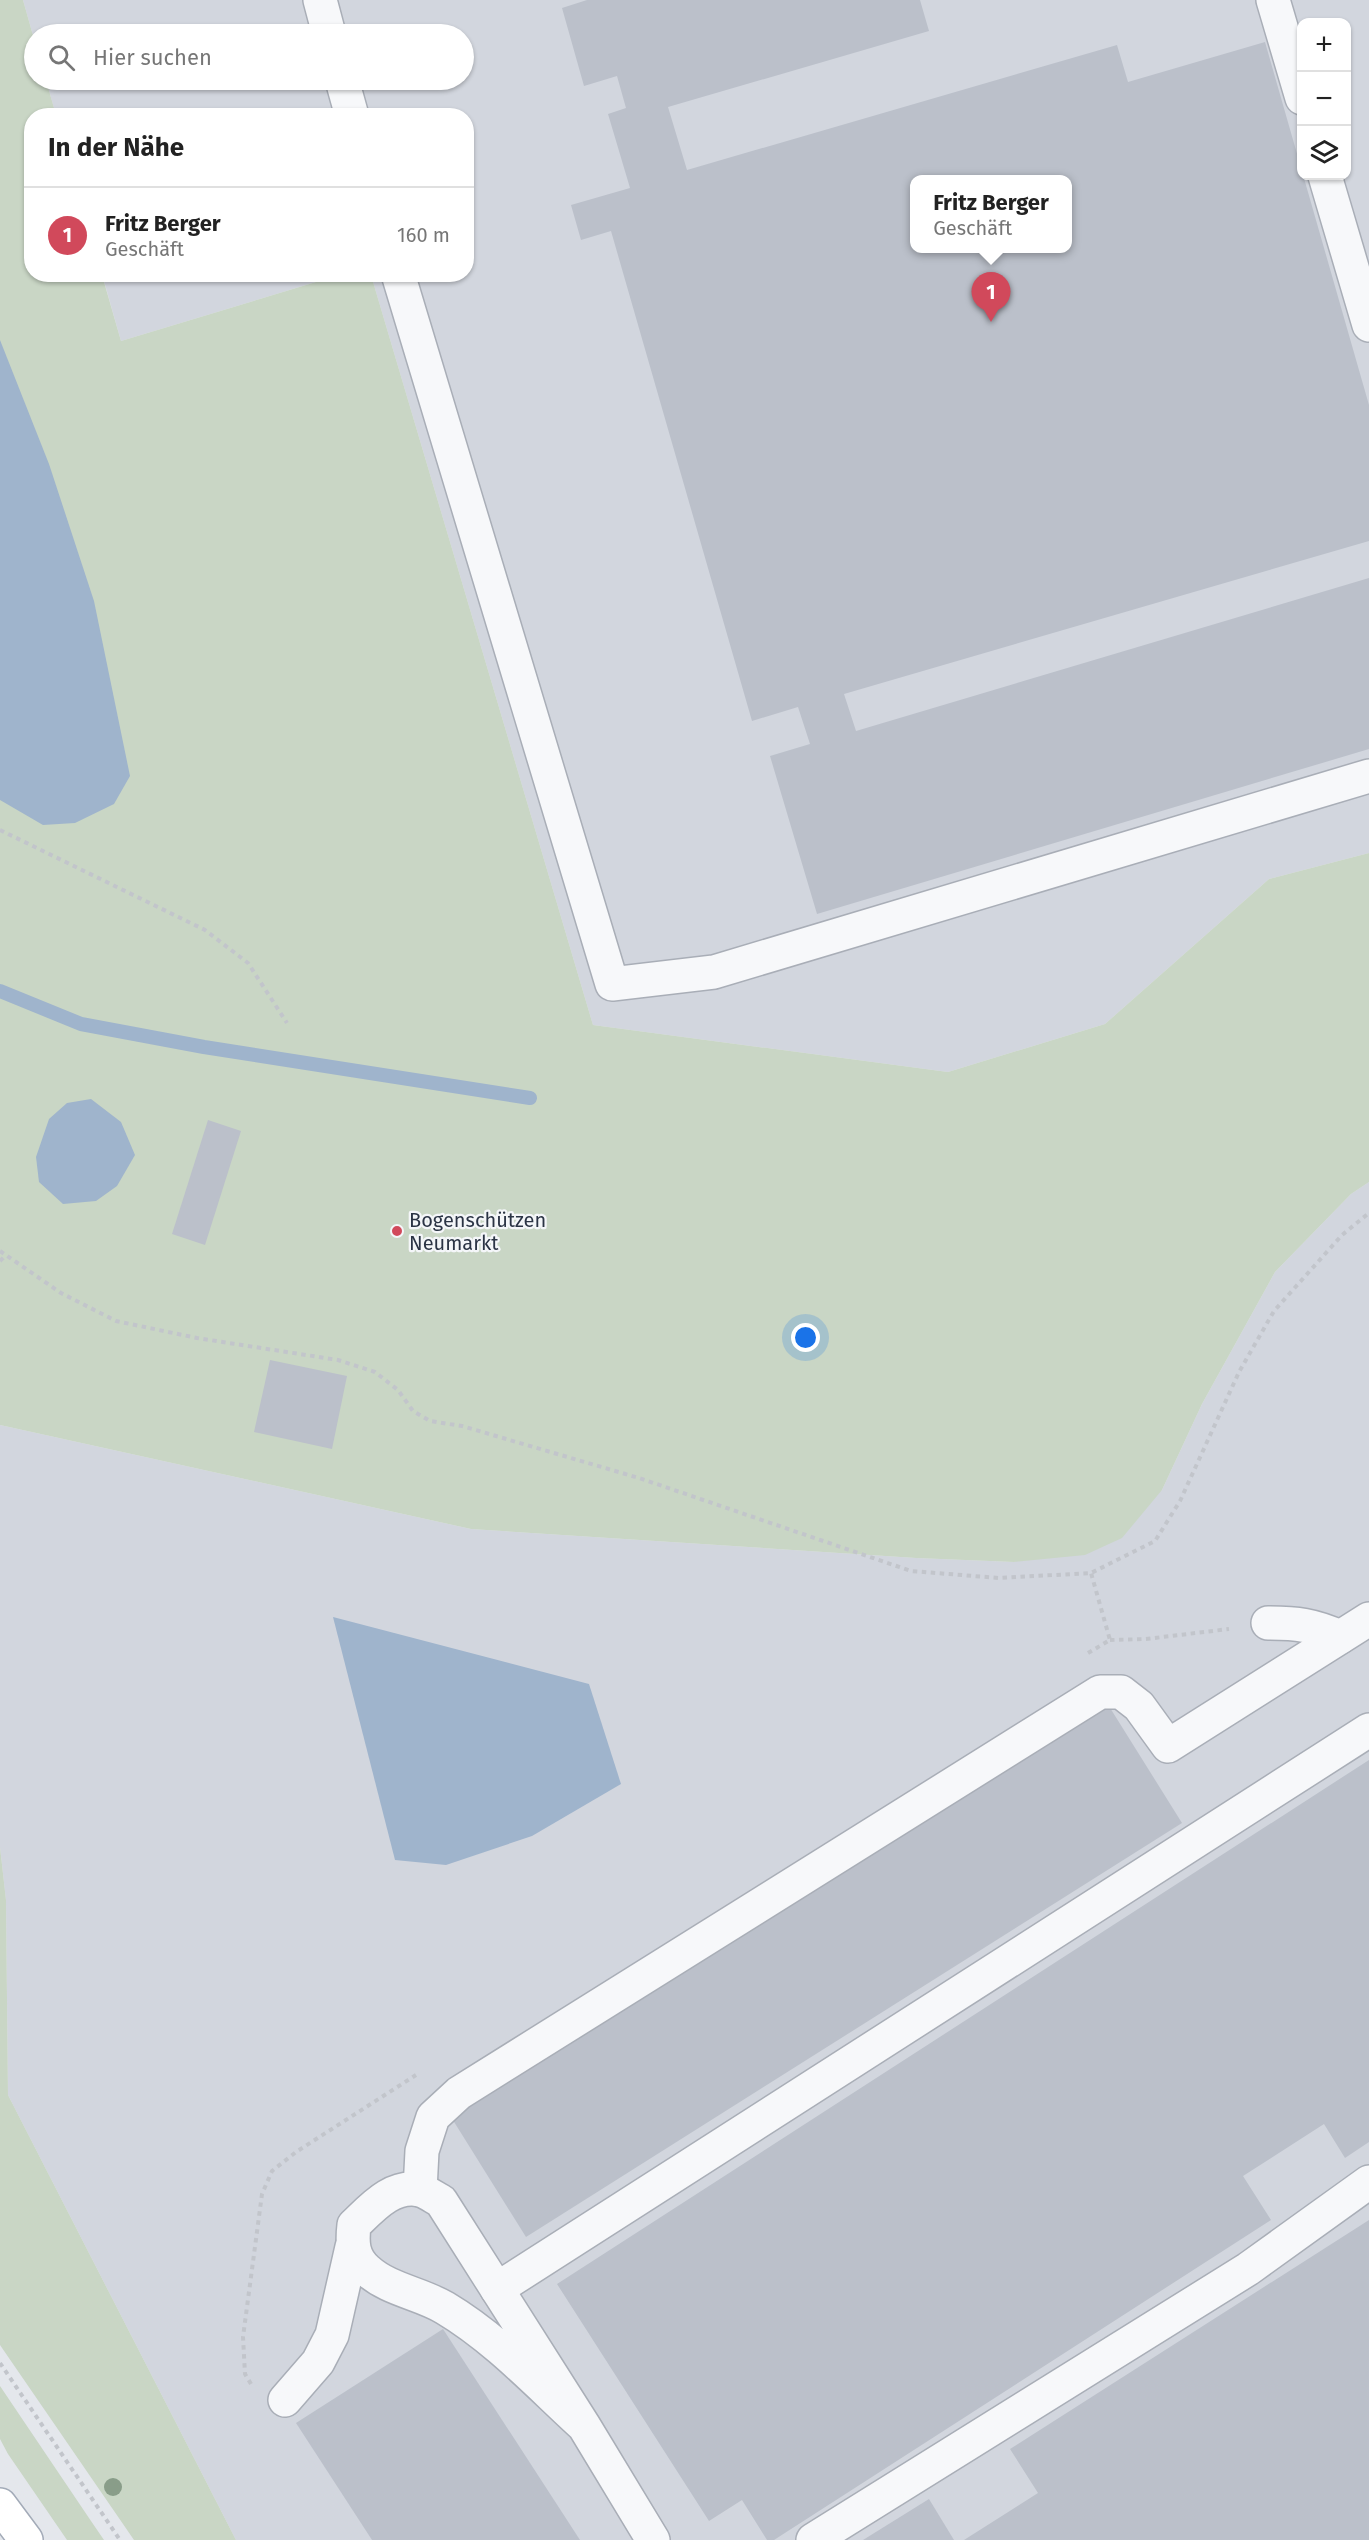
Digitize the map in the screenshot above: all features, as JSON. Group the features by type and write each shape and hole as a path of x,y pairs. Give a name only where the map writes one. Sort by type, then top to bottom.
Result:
{"main road":[{"path":"0,2505 26,2540"}],"lane":[{"path":"320,0 326,24"},
{"path":"1273,0 1297,81"},
{"path":"345,90 350,108"},
{"path":"1326,180 1369,325"},
{"path":"400,282 612,984 714,972 1369,776"},
{"path":"420,2190 422,2151 433,2117 459,2094 1100,1692 1121,1692 1139,1706 1168,1746 1369,1619"},
{"path":"1268,1623 1316,1626 1340,1637"},
{"path":"497,2289 1369,1730"},
{"path":"813,2540 1248,2269 1369,2182"},
{"path":"285,2400 318,2362 332,2335 352,2247 354,2224 380,2200 400,2190 420,2190 441,2201 584,2426 652,2540"},
{"path":"352,2247 366,2270 391,2286 443,2307 481,2333 584,2426"}],"path":[{"path":"0,830 205,930 248,963 287,1023"},
{"path":"0,1251 61,1293 116,1321 196,1338 338,1360 375,1372 398,1390 413,1411 430,1420 462,1426 639,1478 911,1571 999,1578 1091,1573 1155,1541 1180,1501 1239,1371 1274,1311 1342,1234 1369,1213"},
{"path":"0,1261 5,1256"},
{"path":"1110,1640 1146,1639 1268,1623"},
{"path":"0,2363 120,2540"}],"shaded area":[{"path":"23,0 1369,0 1369,853 1269,879 1105,1024 948,1072 593,1025 373,282 474,282 474,108 54,108 49,90 474,90 474,24 30,24"},
{"path":"104,282 316,282 121,341"},
{"path":"1369,1182 1369,2540 236,2540 8,2095 6,1900 0,1847 0,1425 471,1529 916,1558 1014,1562 1162,1490 1202,1404 1275,1272 1351,1194"}],"green space":[{"path":"0,0 23,0 30,24 24,24 24,90 49,90 54,108 24,108 24,282 104,282 121,341 316,282 373,282 593,1025 948,1072 1105,1024 1269,879 1369,853 1369,1182 1351,1194 1275,1272 1202,1404 1162,1490 1122,1538 1085,1555 1014,1562 916,1558 471,1529 0,1425"},
{"path":"0,1847 6,1900 8,2095 236,2540 134,2540 0,2345"},
{"path":"0,2386 104,2540 67,2540 8,2454 0,2439"}],"water":[{"path":"0,340 49,464 94,601 130,776 114,804 75,823 43,825 0,800"},
{"path":"91,1099 121,1122 135,1155 117,1186 96,1201 63,1204 39,1182 36,1157 49,1119 67,1103"},
{"path":"333,1617 589,1684 621,1784 532,1836 446,1865 395,1860"}],"building":[{"path":"587,0 920,0 929,31 668,107 687,170 1117,45 1128,82 1265,42 1297,154 1297,180 1305,180 1369,405 1369,541 844,694 856,731 1369,578 1369,749 817,914 770,756 810,744 798,707 752,721 611,231 581,240 571,205 630,188 608,114 626,108 617,76 584,86 562,8"},
{"path":"208,1120 241,1131 205,1245 172,1234"},
{"path":"270,1360 347,1376 332,1449 254,1432"},
{"path":"1107,1703 1182,1823 526,2237 451,2117"},
{"path":"1369,1760 1369,2142 1345,2158 1324,2124 1243,2176 1271,2220 774,2540 767,2540 742,2500 709,2521 557,2284"},
{"path":"1369,2220 1369,2540 964,2540 1038,2493 1010,2449"},
{"path":"443,2329 580,2540 372,2540 296,2423"},
{"path":"929,2499 954,2540 863,2540"}],"waterway":[{"path":"0,991 81,1024 204,1047 530,1098"}],"place":[{"name":"Fritz Berger","path":"991,322"},
{"name":"Bogenschützen Neumarkt","path":"397,1231"}]}
